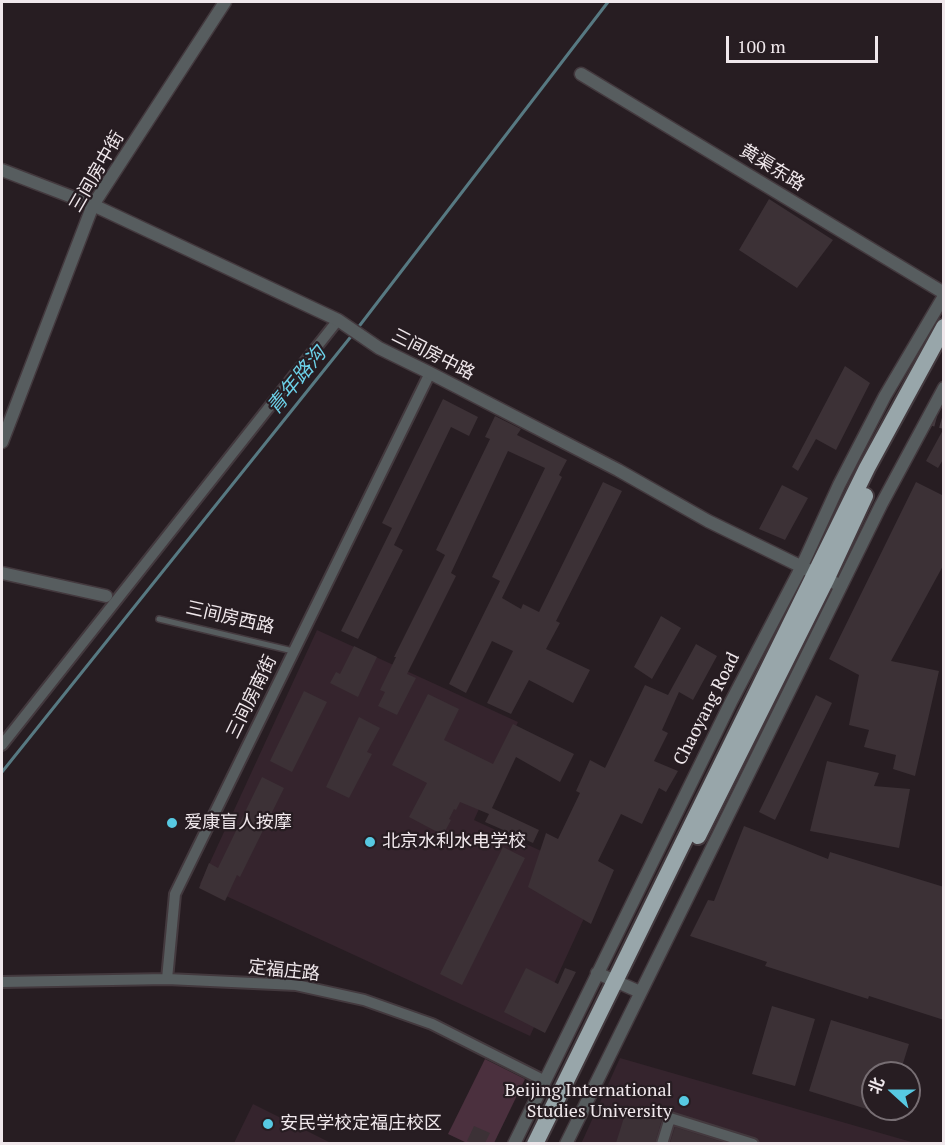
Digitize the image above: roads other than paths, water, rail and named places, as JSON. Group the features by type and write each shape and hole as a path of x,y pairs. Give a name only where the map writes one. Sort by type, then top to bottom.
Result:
{"highway":[{"name":"Chaoyang Road","path":"821,577 867,468 944,327"},
{"name":"Chaoyang Road","path":"546,1143 626,986 821,577 944,348"},
{"name":"Chaoyang Road","path":"535,1143 626,986"}],"street":[{"name":"三间房中街","path":"2,442 93,205 225,2"},
{"name":"黄渠东路","path":"581,74 944,295"},
{"name":"三间房中路","path":"2,170 93,205 341,322 370,343 618,470 708,521 821,577"},
{"name":"Chaoyang Road","path":"821,577 840,485 885,396 944,295"},
{"path":"2,745 341,322"},
{"name":"三间房南街","path":"167,979 175,894 430,373"},
{"name":"Chaoyang Road","path":"514,1143 731,702 821,577 886,496 944,388"},
{"path":"2,573 106,596"},
{"path":"597,974 626,986"},
{"name":"定福庄路","path":"3,985 167,979 296,985 364,1000 432,1024 545,1081"},
{"name":"Chaoyang Road","path":"566,1143 626,986"},
{"path":"662,1143 670,1118 747,1143"}],"lane":[{"name":"三间房西路","path":"159,619 293,651"}],"waterway":[{"name":"青年路沟","path":"357,329 608,2"},
{"name":"青年路沟","path":"2,772 353,334"}],"tunnel":[{"path":"926,419 944,424"}],"place":[{"name":"爱康盲人按摩","path":"172,823"},
{"name":"北京水利水电学校","path":"370,842"},
{"name":"Beijing International Studies University","path":"684,1101"},
{"name":"安民学校定福庄校区","path":"268,1124"}]}
